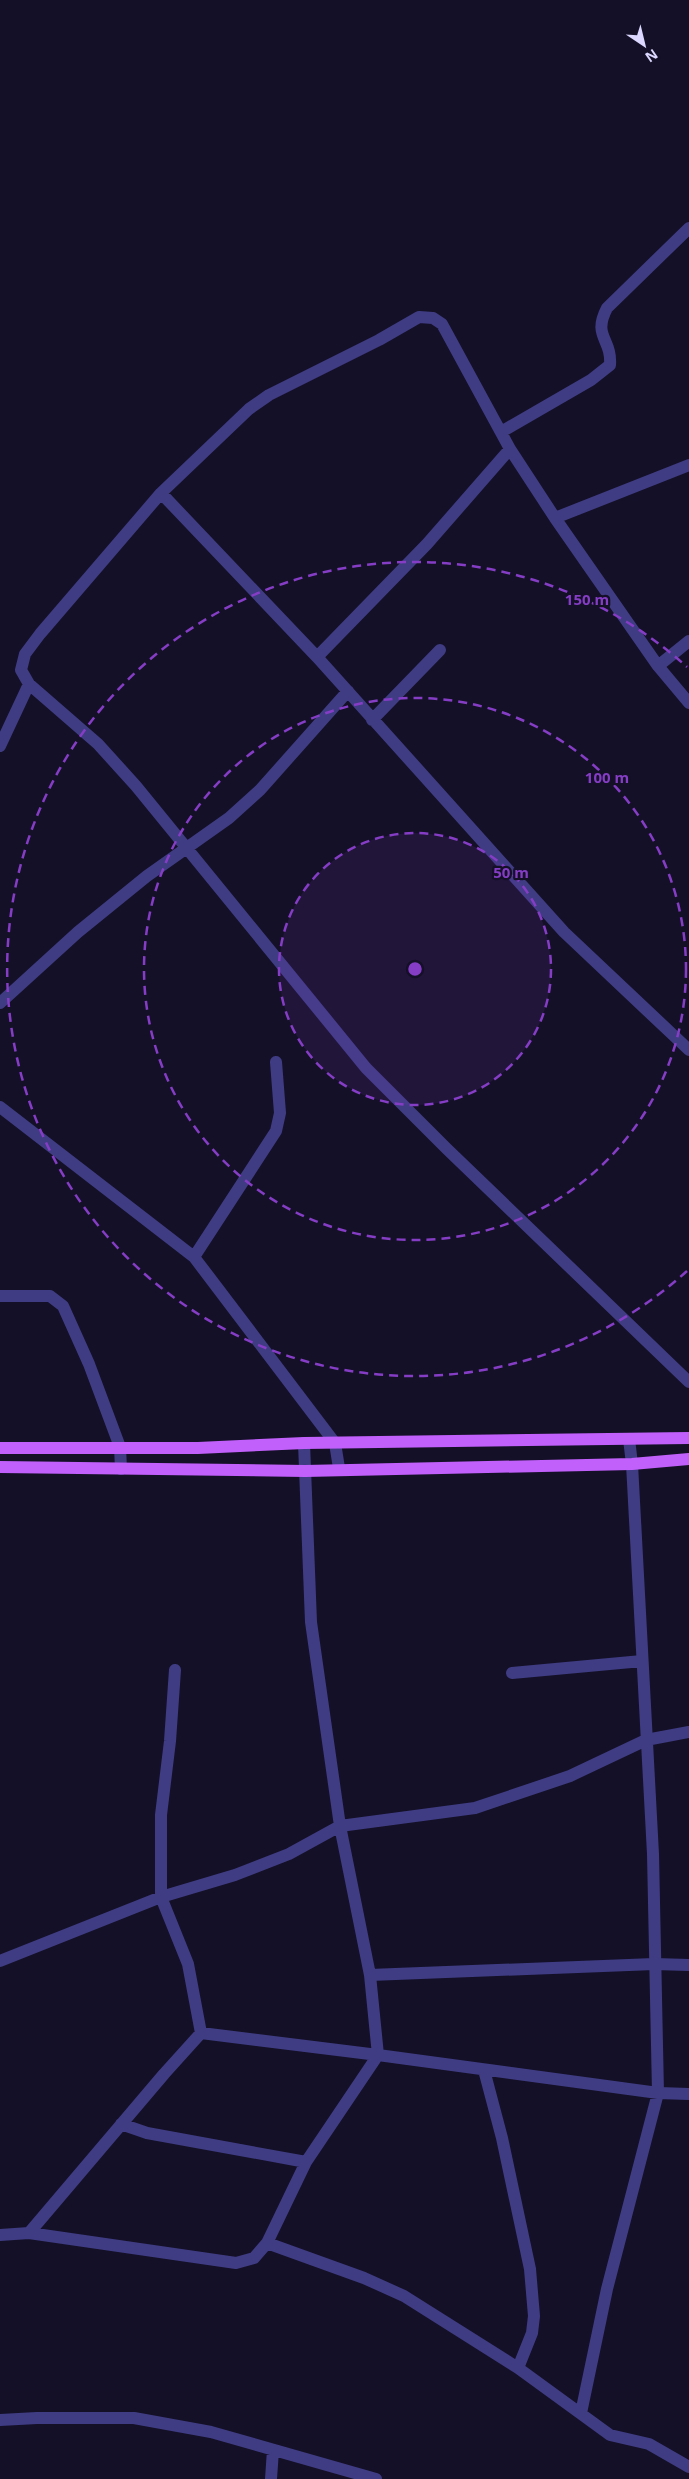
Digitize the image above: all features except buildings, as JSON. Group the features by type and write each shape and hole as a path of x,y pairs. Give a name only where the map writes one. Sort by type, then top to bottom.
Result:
{"main road":[{"path":"0,1448 198,1448 304,1443 689,1438"},
{"path":"193,1470 198,1448"},
{"path":"0,1467 305,1471 339,1468 632,1464 689,1459"}],"street":[{"path":"501,432 591,380 610,365 611,355 600,328 600,321 607,308 689,228"},
{"path":"689,703 658,666 554,518 510,449 442,324 432,318 419,317 380,340 269,395 248,409 161,494 25,654 21,670 29,684 98,744 136,786 366,1068 447,1149 689,1382"},
{"path":"317,657 427,544 510,449"},
{"path":"554,518 689,465"},
{"path":"161,494 317,657 564,932 689,1050"},
{"path":"658,666 689,641"},
{"path":"372,720 440,650"},
{"path":"0,746 29,684"},
{"path":"0,1004 78,932 148,876 229,818 260,790 348,692"},
{"path":"194,1257 276,1131 280,1113 276,1062"},
{"path":"0,1108 194,1257 335,1443 339,1468"},
{"path":"0,1296 50,1296 63,1306 89,1364 120,1447 121,1469"},
{"path":"581,2413 607,2289 658,2093 652,1854 632,1464 629,1439"},
{"path":"0,2235 29,2234 236,2263 254,2258 267,2243 306,2162 378,2055 370,1975 340,1826 311,1622 304,1443"},
{"path":"512,1674 642,1661"},
{"path":"175,1670 170,1740 161,1815 161,1897 188,1964 201,2033"},
{"path":"0,1961 161,1897 235,1875 289,1854 340,1826 475,1808 570,1776 646,1740 689,1732"},
{"path":"370,1975 654,1964 689,1965"},
{"path":"201,2033 658,2093 689,2094"},
{"path":"29,2234 121,2124 201,2033"},
{"path":"484,2070 502,2138 530,2268 534,2316 532,2333 518,2368"},
{"path":"121,2124 147,2133 306,2162"},
{"path":"267,2243 364,2278 404,2296 518,2368 610,2436 649,2444 689,2467"},
{"path":"0,2420 134,2418 211,2432 376,2479"},
{"path":"271,2479 273,2450"}]}
